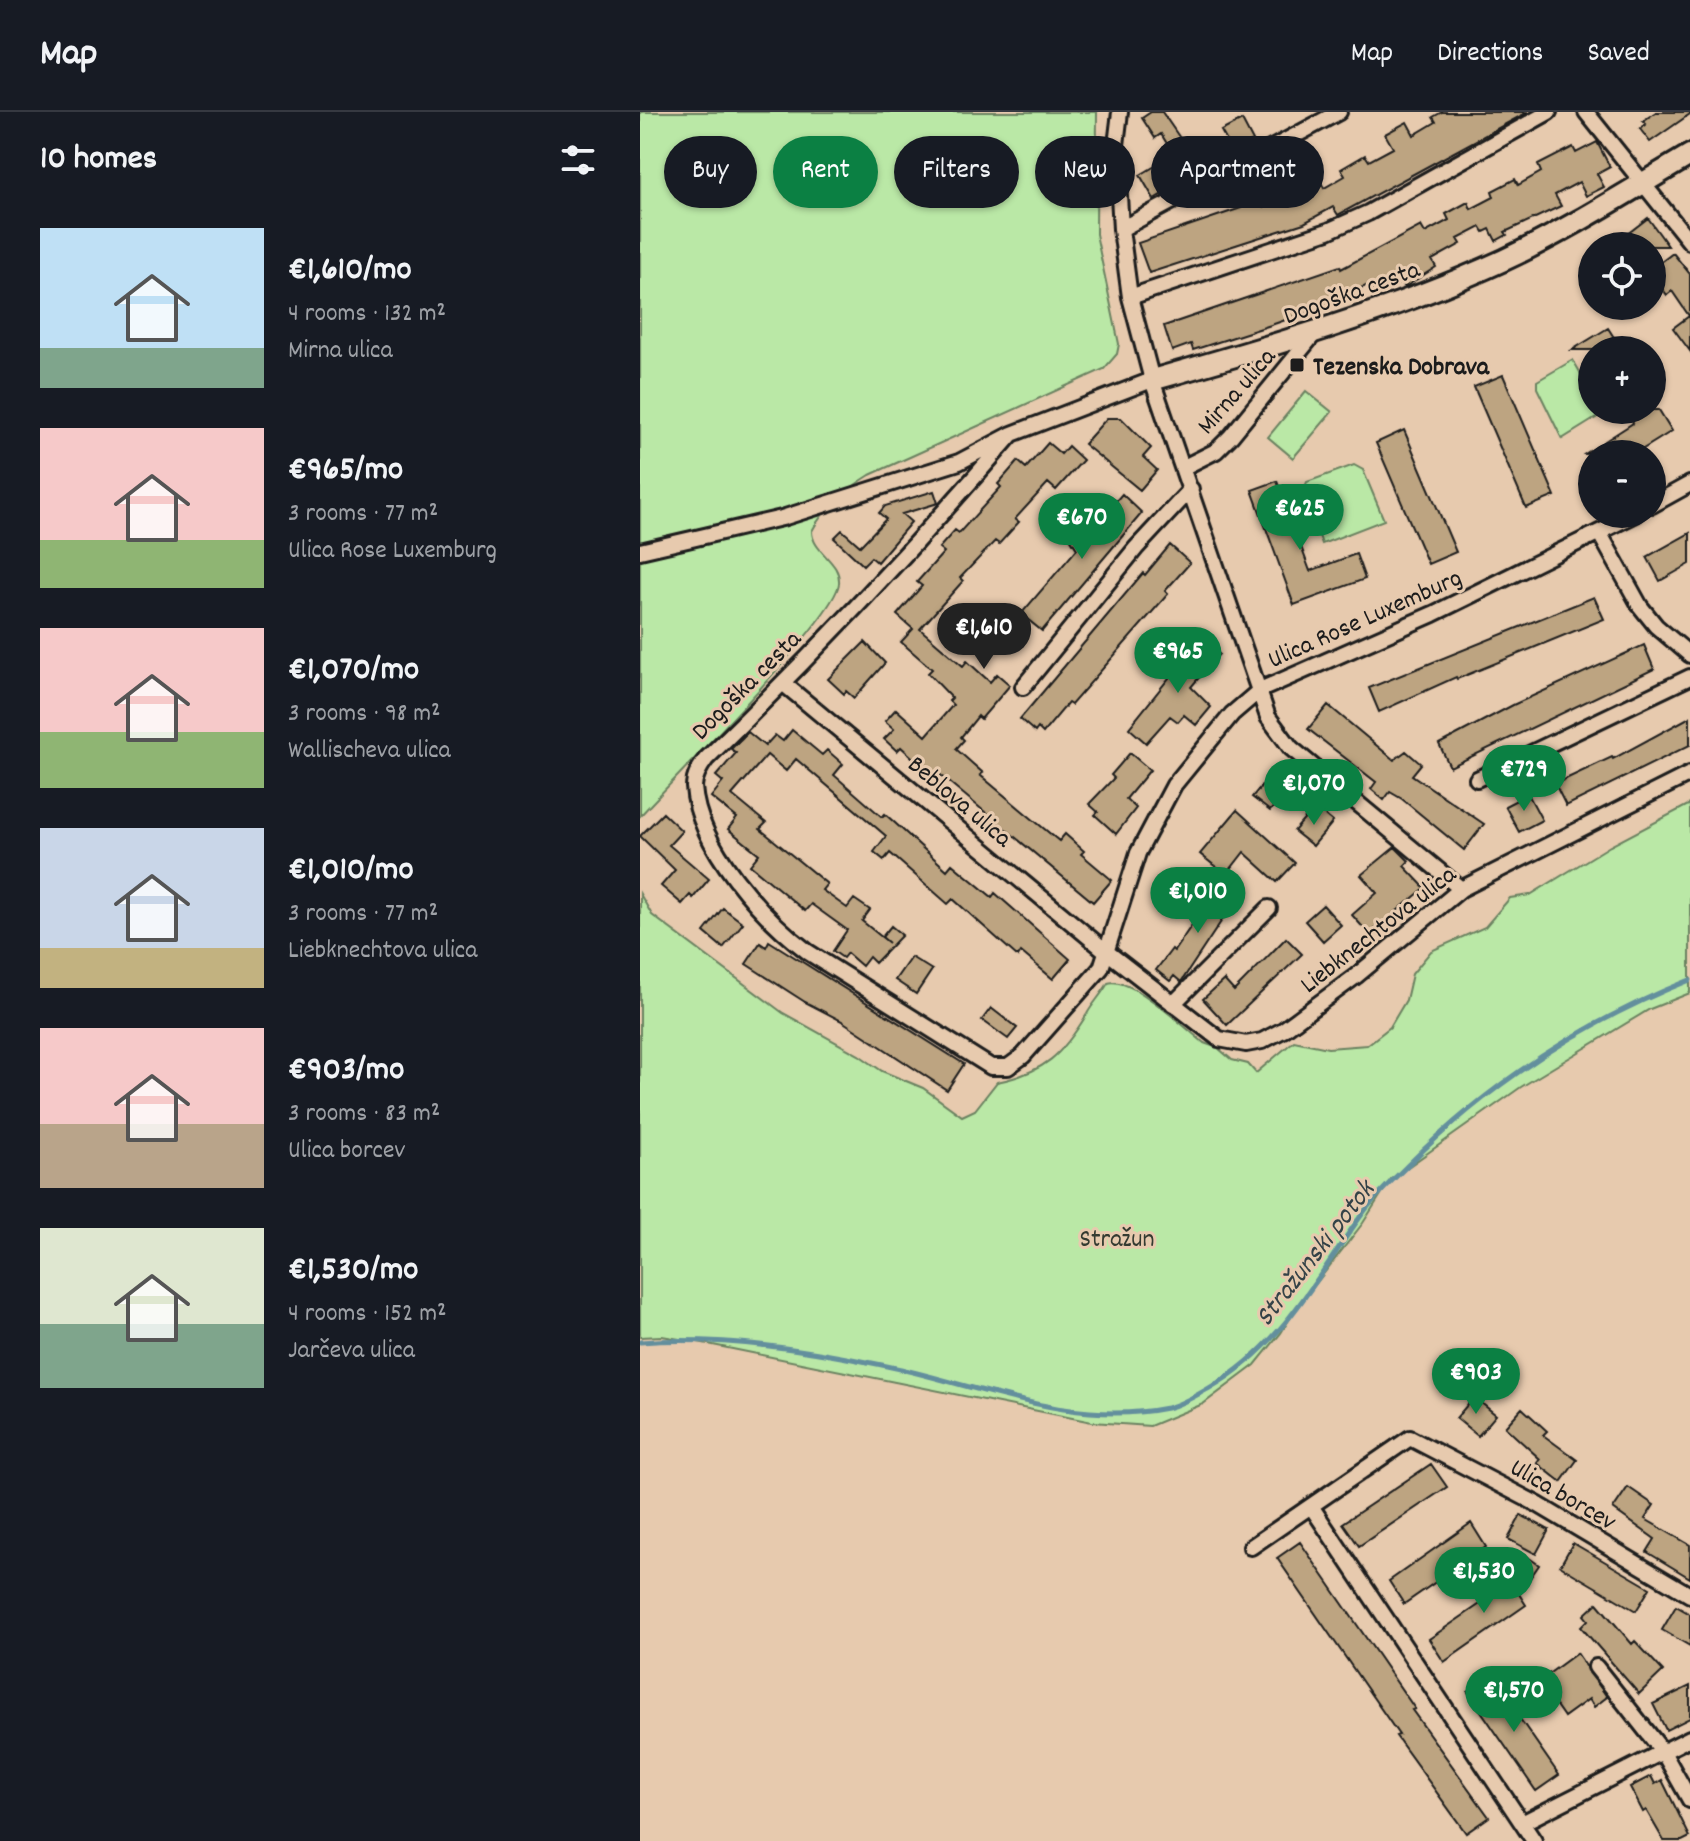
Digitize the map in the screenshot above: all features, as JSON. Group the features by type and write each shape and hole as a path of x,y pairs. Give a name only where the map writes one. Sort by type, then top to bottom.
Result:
{"street":[{"path":"1120,112 1116,145 1121,229 1130,297 1152,380 1273,728 1291,748 1461,889"},
{"path":"1121,229 1339,112"},
{"path":"1130,297 1328,231 1381,206 1549,112"},
{"path":"1586,112 1690,242"},
{"name":"Dogoška cesta","path":"640,551 782,518 910,479 959,462 1012,434 1152,380 1314,334 1401,303 1506,259 1690,155"},
{"name":"Mirna ulica","path":"1184,467 1208,456 1231,436 1314,334"},
{"name":"Dogoška cesta","path":"1012,434 900,563 784,684 706,759 694,786 701,816 722,858 747,893 792,940 991,1067 1008,1067 1023,1056 1101,968 1107,952"},
{"path":"1666,497 1690,484"},
{"path":"1023,687 1136,548 1191,489"},
{"name":"Ulica Rose Luxemburg","path":"1107,952 1138,853 1155,817 1174,785 1232,714 1260,690 1433,614 1611,528"},
{"path":"1600,534 1640,606 1656,626 1690,655"},
{"path":"1477,779 1690,677"},
{"name":"Beblova ulica","path":"784,684 1107,952"},
{"name":"Liebknechtova ulica","path":"1107,952 1219,1039 1234,1044 1262,1041 1283,1030 1356,976 1461,889 1690,774"},
{"path":"1173,1004 1269,908"},
{"name":"Ulica borcev","path":"1311,1506 1410,1438 1525,1497 1690,1595"},
{"path":"1251,1547 1311,1506 1534,1841"},
{"path":"1596,1667 1663,1752 1690,1800"},
{"path":"1524,1822 1690,1738"}],"green space":[{"path":"640,112 1097,112 1097,136 1035,136 1035,208 1096,208 1096,234 1119,344 1117,354 1104,369 870,475 830,506 812,531 816,545 838,575 839,583 831,602 751,699 640,816"},
{"path":"1573,360 1578,369 1578,424 1586,424 1562,439 1537,388 1537,381"},
{"path":"1306,391 1332,412 1293,458 1268,437"},
{"path":"1354,465 1363,470 1384,520 1322,544 1303,492 1307,482"},
{"name":"Stražun","path":"1690,804 1690,993 1650,1009 1521,1087 1391,1179 1363,1223 1255,1365 1203,1404 1150,1426 1092,1422 703,1343 662,1336 640,1337 640,894 652,915 783,1013 882,1071 923,1088 962,1116 975,1110 997,1082 1028,1073 1051,1060 1069,1041 1108,983 1130,987 1144,995 1204,1043 1218,1048 1232,1060 1248,1064 1256,1073 1294,1041 1328,1048 1367,1045 1390,1027 1406,1000 1412,974 1431,951 1485,927 1510,898 1530,895 1610,846"}],"building":[{"path":"1151,112 1162,112 1178,136 1154,136 1142,118"},
{"path":"1442,112 1528,112 1338,215 1333,207 1304,223 1149,273 1138,243 1241,208 1324,208 1324,188 1345,176 1341,169 1365,155 1369,161 1393,148 1385,134 1407,122 1414,135 1436,122 1433,117"},
{"path":"1656,112 1690,114 1650,142 1640,129 1646,124 1643,121"},
{"path":"1242,120 1250,136 1224,136 1221,131"},
{"path":"1597,142 1610,167 1597,174 1604,187 1586,196 1579,182 1555,195 1561,206 1505,232 1507,235 1496,241 1490,229 1484,232 1481,227 1458,239 1461,244 1432,260 1436,267 1405,287 1401,282 1375,296 1369,285 1330,299 1332,304 1271,325 1193,350 1191,344 1172,351 1164,326 1340,266 1341,269 1421,226 1425,233 1449,220 1446,214 1468,202 1471,209 1494,197 1492,191 1515,179 1518,185 1541,172 1538,165 1573,147 1576,153"},
{"path":"1151,169 1151,194 1140,175"},
{"path":"1648,218 1658,232 1630,232"},
{"path":"1673,253 1690,274 1690,351 1673,328 1689,316 1672,291 1666,294 1666,258"},
{"path":"1608,328 1613,336 1595,336"},
{"path":"1503,375 1555,496 1526,508 1474,387"},
{"path":"1107,418 1121,418 1151,448 1143,457 1157,470 1140,490 1084,444"},
{"path":"1666,421 1672,431 1658,440 1607,440 1631,424 1666,424"},
{"path":"1404,430 1456,552 1428,564 1376,443"},
{"path":"1048,443 1061,454 1068,446 1083,460 1056,490 1048,483 1015,519 1019,522 999,544 995,541 960,578 963,581 920,629 963,666 967,661 990,682 997,674 1010,685 981,719 978,716 961,737 964,740 956,749 983,773 980,775 1059,841 1065,834 1084,851 1081,854 1112,880 1093,902 937,772 933,776 901,747 897,751 884,739 894,729 885,721 896,709 926,736 953,705 949,701 952,698 928,673 932,669 901,642 913,629 897,615 922,586 917,582 944,552 939,548 955,530 959,533 1001,487 998,484 1018,461 1026,468"},
{"path":"1277,481 1310,571 1356,554 1365,579 1294,605 1252,490"},
{"path":"934,491 938,503 902,514 911,522 877,562 871,557 863,565 834,538 842,530 860,546 886,519 879,513 885,506"},
{"path":"1122,494 1142,513 1042,631 1021,614 1077,549 1070,538 1079,527 1086,532 1094,526"},
{"path":"1690,533 1690,564 1660,581 1647,557"},
{"path":"1170,545 1190,563 1165,591 1168,594 1071,705 1068,703 1043,733 1038,728 1035,732 1020,719"},
{"path":"1594,597 1604,619 1456,677 1379,712 1369,688"},
{"path":"993,608 1015,627 995,651 973,632"},
{"path":"1201,638 1219,654 1191,687 1211,707 1196,725 1184,715 1178,722 1170,716 1146,743 1129,728"},
{"path":"865,642 885,663 854,698 846,691 844,694 828,679"},
{"path":"1644,645 1654,669 1450,767 1439,744 1513,705"},
{"path":"1328,705 1394,760 1406,751 1421,764 1412,775 1484,824 1464,850 1402,799 1390,792 1384,800 1371,789 1376,782 1308,729"},
{"path":"1690,717 1690,745 1566,806 1555,784 1613,759"},
{"path":"792,730 822,755 827,750 843,764 834,775 882,817 885,814 947,870 952,864 992,897 995,893 1070,959 1053,979 1021,952 1018,957 953,899 948,904 890,853 884,860 874,852 886,836 796,759 786,771 767,755 732,795 766,823 760,829 827,884 822,890 847,908 854,899 870,910 862,921 889,943 882,937 891,926 902,935 875,963 869,957 862,966 847,953 843,958 833,951 847,930 811,904 805,911 750,865 759,854 728,829 737,818 711,797 723,782 716,776 736,753 731,749 748,732 765,746 775,735 783,741"},
{"path":"1130,753 1150,770 1126,799 1136,808 1116,834 1095,815 1098,812 1089,804 1114,778 1111,775"},
{"path":"1275,770 1293,785 1270,811 1252,797"},
{"path":"1528,794 1542,820 1519,832 1505,806"},
{"path":"1315,807 1333,822 1313,846 1294,831"},
{"path":"1237,810 1295,863 1277,882 1244,852 1226,875 1200,854"},
{"path":"663,813 682,831 669,845 709,879 693,898 690,895 682,904 661,886 675,870 640,836"},
{"path":"1395,847 1409,861 1404,866 1425,888 1369,934 1352,915 1377,893 1361,875"},
{"path":"1220,884 1238,896 1181,982 1174,976 1170,981 1156,970 1172,949 1174,951"},
{"path":"1323,905 1341,925 1323,941 1305,921"},
{"path":"723,908 743,923 723,948 704,932"},
{"path":"1286,938 1302,954 1227,1025 1203,999 1224,980 1234,991"},
{"path":"769,941 964,1064 947,1090 842,1021 805,1002 746,964 760,943 766,947"},
{"path":"911,957 932,970 916,994 895,980"},
{"path":"991,1008 1017,1028 1008,1039 982,1020"},
{"path":"1474,1397 1496,1415 1478,1436 1456,1418"},
{"path":"1522,1408 1547,1431 1543,1435 1577,1460 1561,1482 1537,1463 1540,1459 1505,1427"},
{"path":"1431,1464 1447,1487 1359,1546 1343,1523"},
{"path":"1628,1487 1654,1505 1645,1519 1690,1545 1690,1578 1647,1552 1655,1539 1613,1509"},
{"path":"1521,1515 1549,1530 1536,1554 1508,1539"},
{"path":"1471,1523 1486,1547 1404,1604 1389,1581"},
{"path":"1300,1542 1415,1709 1412,1710 1489,1817 1466,1833 1396,1736 1399,1735 1277,1558"},
{"path":"1573,1543 1650,1588 1636,1611 1560,1566"},
{"path":"1525,1555 1539,1565 1519,1594 1526,1605 1444,1662 1429,1639 1524,1574 1516,1569"},
{"path":"1597,1603 1632,1644 1635,1641 1663,1671 1639,1694 1581,1627 1588,1620 1584,1615"},
{"path":"1676,1606 1690,1614 1690,1646 1662,1630"},
{"path":"1577,1653 1607,1697 1594,1707 1589,1699 1564,1717 1539,1681"},
{"path":"1491,1677 1559,1775 1536,1791 1468,1692"},
{"path":"1690,1686 1690,1718 1666,1730 1653,1704"},
{"path":"1651,1776 1655,1784 1662,1780 1690,1837 1682,1841 1664,1841 1646,1810 1643,1812 1630,1787"}],"waterway":[{"name":"Stražunski potok","path":"640,1342 704,1341 801,1350 896,1368 1064,1409 1132,1413 1173,1406 1211,1387 1258,1352 1296,1309 1374,1200 1472,1107 1540,1057 1576,1035 1690,980"}],"place":[{"name":"Tezenska Dobrava","path":"1297,365"}]}
